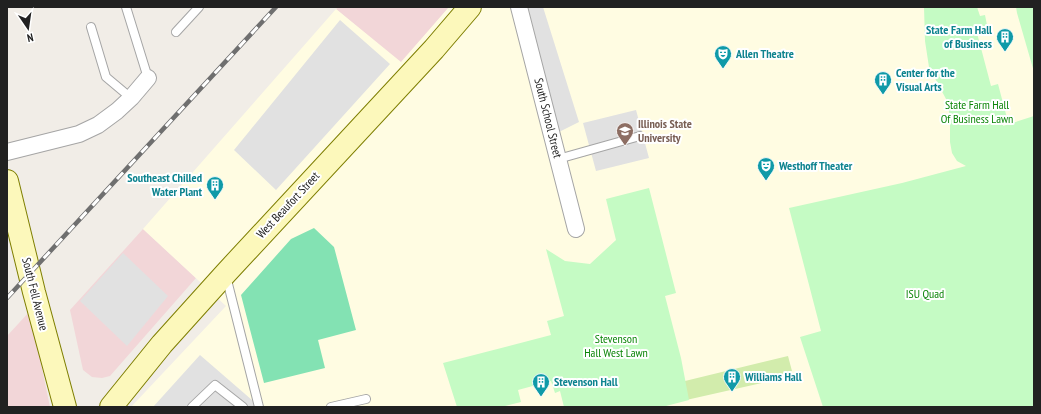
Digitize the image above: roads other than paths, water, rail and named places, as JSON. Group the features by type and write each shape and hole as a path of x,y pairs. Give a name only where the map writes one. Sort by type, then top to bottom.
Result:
{"street":[{"name":"West Beaufort Street","path":"111,407 162,344 470,7"},
{"name":"South School Street","path":"519,7 576,229"},
{"path":"7,152 80,134 98,126 131,98 148,78"},
{"name":"South Fell Avenue","path":"7,181 34,292 65,407"}],"lane":[{"path":"126,7 148,78"},
{"path":"176,32 200,7"},
{"path":"91,27 106,76 131,98"},
{"path":"558,159 640,136"},
{"path":"226,273 259,407"},
{"path":"192,407 214,385 243,407"},
{"path":"331,407 366,399"}],"railway":[{"path":"7,298 276,7"}],"place":[{"name":"State Farm Hall of Business","path":"1005,52"},
{"name":"Allen Theatre","path":"723,69"},
{"name":"Center for the Visual Arts","path":"883,95"},
{"name":"Illinois State University","path":"625,146"},
{"name":"Westhoff Theater","path":"766,181"},
{"name":"Southeast Chilled Water Plant","path":"215,200"},
{"name":"Williams Hall","path":"732,392"},
{"name":"Stevenson Hall","path":"541,397"}],"park label":[{"name":"State Farm Hall Of Business Lawn","path":"977,112"},
{"name":"ISU Quad","path":"925,294"},
{"name":"Stevenson Hall West Lawn","path":"616,346"}]}
